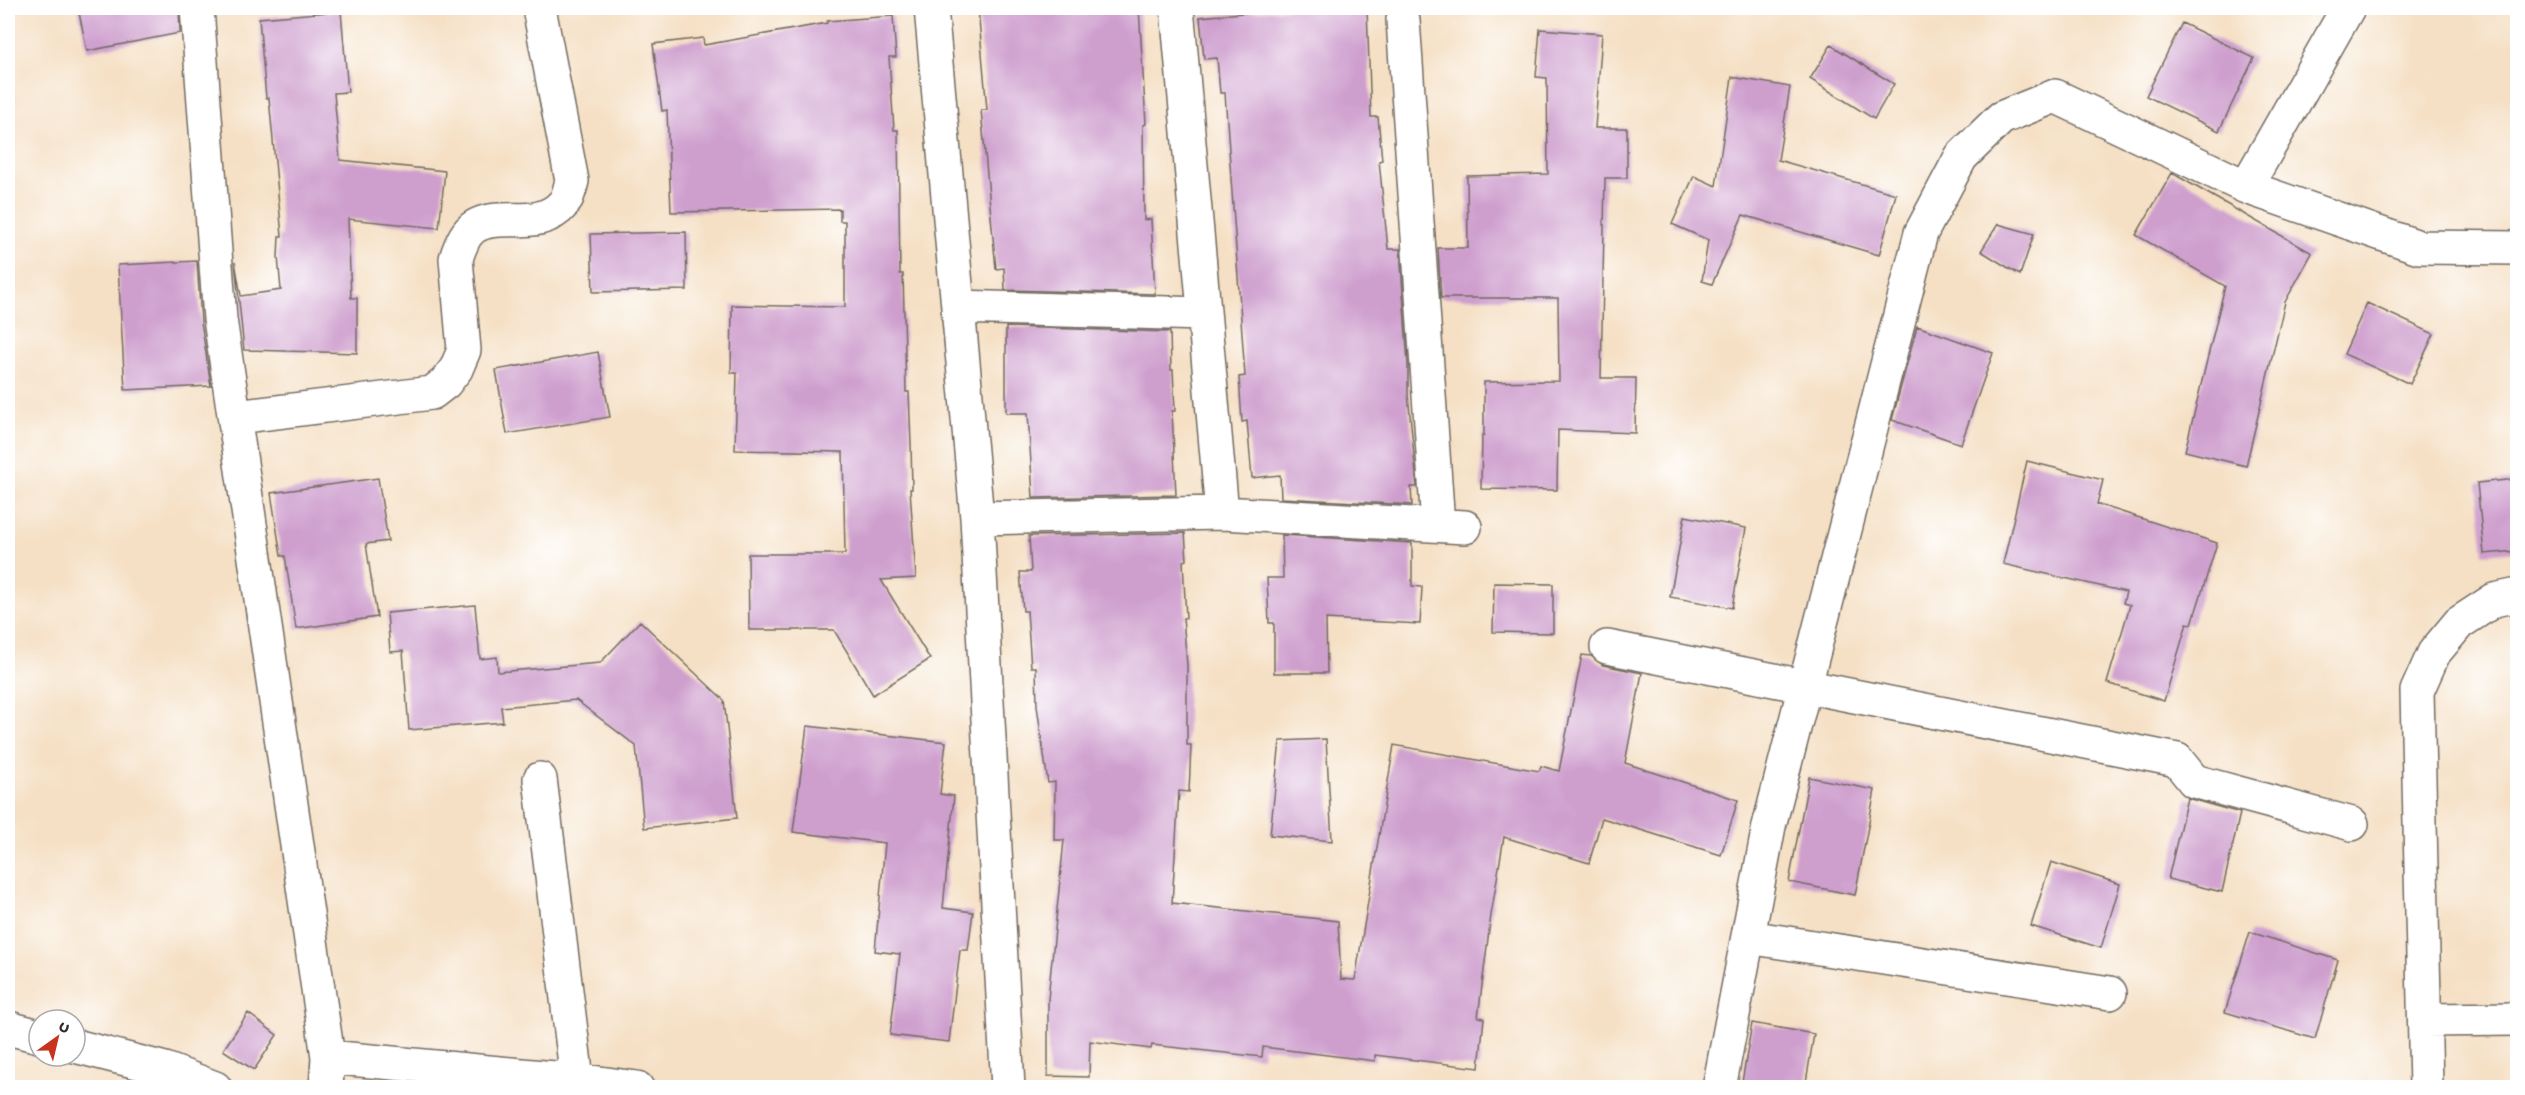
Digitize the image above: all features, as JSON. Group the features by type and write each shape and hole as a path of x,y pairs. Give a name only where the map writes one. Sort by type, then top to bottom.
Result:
{"street":[{"path":"197,8 220,319 327,1072 577,1080 637,1088"},
{"path":"235,417 432,393 445,383 456,369 464,350 456,259 460,245 474,227 489,222 544,218 564,203 572,181 539,8"},
{"path":"931,8 977,518 1008,1088"},
{"path":"1177,8 1222,513"},
{"path":"2246,187 2348,8"},
{"path":"977,518 1222,513 1452,526 1403,20"},
{"path":"1719,1088 1769,826 1921,233 1961,157 2001,118 2055,96 2246,187 2419,247 2517,248"},
{"path":"958,307 1204,314"},
{"path":"2426,1088 2417,691 2434,653 2459,622 2494,600 2517,595"},
{"path":"1606,647 2176,760 2194,781 2352,824"},
{"path":"540,779 577,1080"},
{"path":"1748,937 2110,993"},
{"path":"2425,1020 2517,1018"},
{"path":"8,1028 27,1033"},
{"path":"87,1049 165,1070 215,1088"}],"building":[{"path":"78,8 179,8 180,33 87,51"},
{"path":"978,8 1139,8 1146,124 1143,125 1144,220 1151,219 1155,294 1005,290 1004,268 996,269 981,110 987,110"},
{"path":"1294,8 1367,8 1371,117 1378,117 1382,160 1379,161 1388,249 1400,249 1408,394 1417,487 1411,487 1412,505 1281,498 1280,475 1252,478 1247,421 1242,422 1239,377 1245,376 1225,93 1220,93 1217,58 1204,59 1200,17"},
{"path":"341,11 348,92 334,93 340,160 445,171 439,228 348,219 351,298 357,298 357,353 244,350 235,262 241,296 281,290 278,257 279,236 282,236 259,18"},
{"path":"893,16 896,57 889,57 894,130 898,130 900,274 903,274 906,392 909,392 911,444 912,489 910,489 916,578 881,580 930,659 873,695 834,630 749,630 748,554 845,554 843,452 735,450 737,373 731,373 732,305 845,307 845,221 840,221 840,209 671,212 667,110 662,111 653,44 703,38 704,45 827,23 827,21"},
{"path":"2182,23 2254,58 2219,131 2146,96"},
{"path":"1540,29 1602,34 1595,128 1627,128 1627,178 1605,178 1601,378 1636,378 1635,433 1558,430 1557,490 1481,489 1484,382 1559,381 1558,298 1441,298 1438,248 1468,248 1467,176 1548,174 1547,78 1536,77"},
{"path":"1831,45 1894,84 1874,119 1810,79"},
{"path":"1732,77 1790,87 1778,160 1896,194 1879,255 1743,215 1712,284 1702,281 1708,240 1672,224 1694,176 1716,186"},
{"path":"2172,173 2312,253 2285,302 2246,466 2185,451 2225,286 2136,235"},
{"path":"1998,224 2034,234 2020,275 1981,251"},
{"path":"686,232 687,290 593,292 591,234"},
{"path":"197,261 201,322 211,386 125,390 118,265"},
{"path":"2367,303 2434,334 2410,384 2344,354"},
{"path":"1917,326 1993,353 1961,444 1892,420"},
{"path":"1006,327 1170,332 1175,411 1172,411 1176,495 1033,498 1028,413 1006,413"},
{"path":"598,352 610,417 507,434 496,370"},
{"path":"2027,461 2103,480 2097,504 2217,543 2192,624 2187,623 2164,701 2107,683 2130,605 2123,603 2126,592 2003,564"},
{"path":"378,478 388,541 366,544 377,617 296,629 285,556 281,556 271,493"},
{"path":"2517,479 2517,551 2484,554 2477,483"},
{"path":"1685,516 1746,528 1732,608 1670,597"},
{"path":"1185,533 1187,560 1183,561 1186,618 1183,618 1187,665 1187,745 1191,745 1189,792 1179,791 1172,903 1338,921 1341,979 1355,980 1394,745 1539,771 1541,766 1559,771 1582,655 1591,656 1603,665 1642,673 1625,763 1738,800 1721,855 1602,818 1589,863 1504,837 1478,1017 1484,1018 1479,1068 1375,1055 1375,1061 1263,1047 1262,1057 1152,1045 1151,1049 1090,1041 1089,1077 1048,1076 1048,999 1064,840 1054,840 1055,782 1048,783 1037,706 1036,667 1031,667 1027,611 1023,611 1020,572 1031,572 1029,536"},
{"path":"1282,535 1412,543 1412,586 1422,587 1420,624 1326,619 1327,673 1274,673 1274,623 1269,623 1267,578 1283,578"},
{"path":"1494,583 1553,584 1553,633 1493,632"},
{"path":"475,605 480,659 497,657 498,672 600,663 640,621 724,700 737,818 644,828 636,746 576,700 501,707 503,722 409,730 403,651 390,652 387,613"},
{"path":"807,726 946,742 940,794 954,796 943,908 973,912 968,950 960,950 949,1042 890,1035 900,954 875,951 885,843 793,832"},
{"path":"1326,739 1332,841 1270,835 1280,741"},
{"path":"1809,777 1875,790 1855,895 1789,882"},
{"path":"2187,798 2240,813 2222,892 2168,879"},
{"path":"2051,862 2120,884 2101,948 2031,926"},
{"path":"2250,932 2338,960 2315,1039 2225,1012"},
{"path":"248,1013 277,1035 254,1070 223,1050"},
{"path":"1752,1023 1814,1034 1805,1088 1741,1088"}]}
